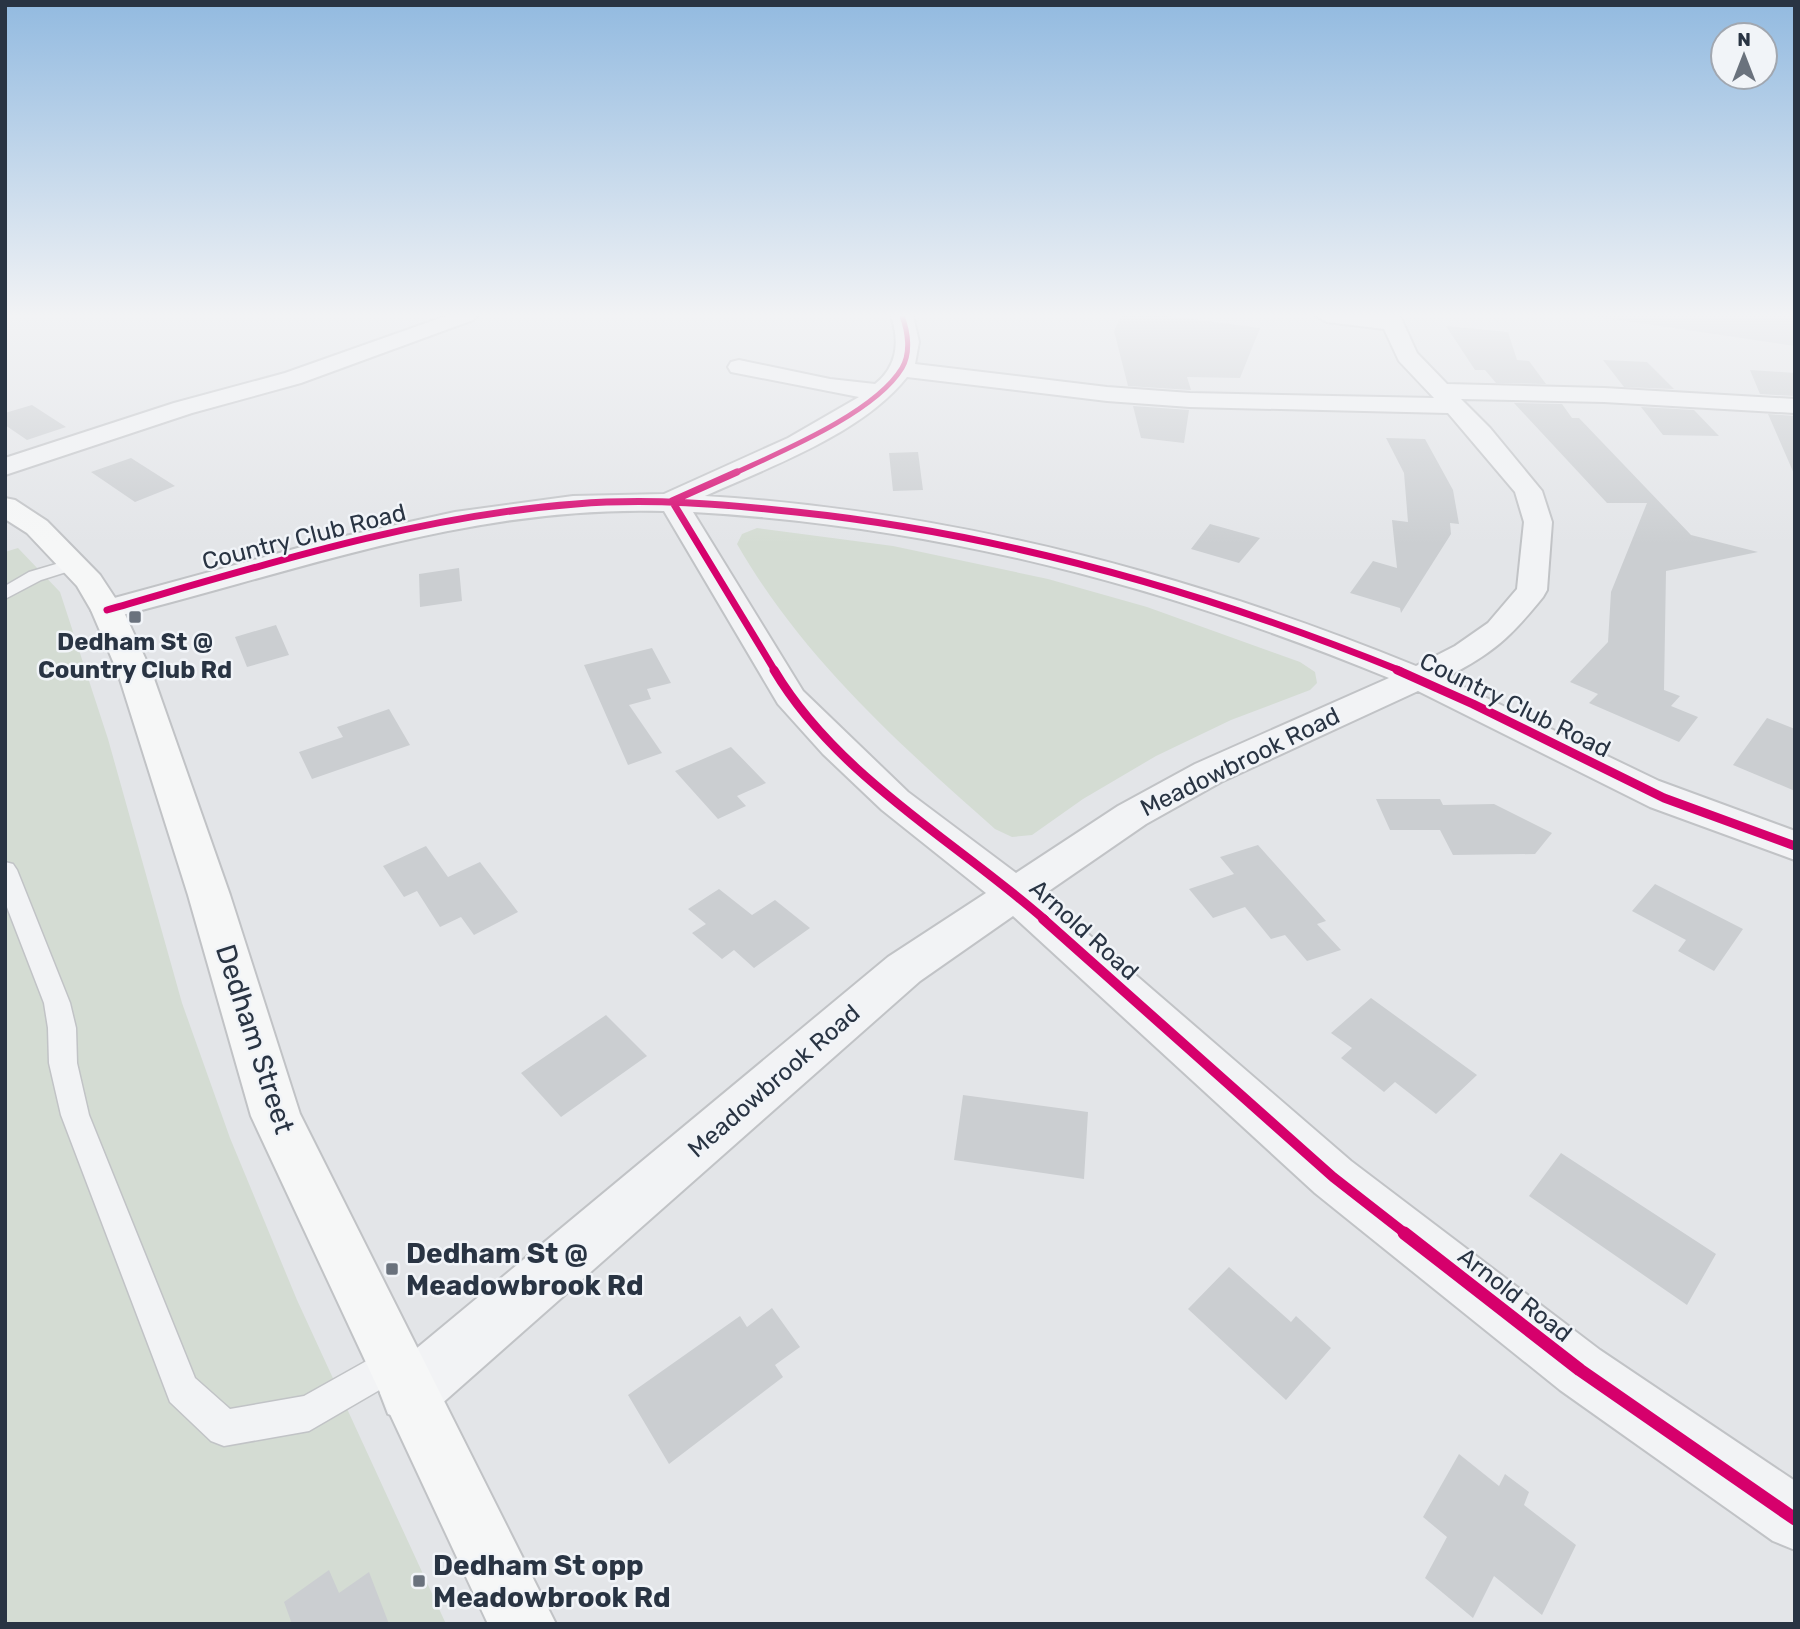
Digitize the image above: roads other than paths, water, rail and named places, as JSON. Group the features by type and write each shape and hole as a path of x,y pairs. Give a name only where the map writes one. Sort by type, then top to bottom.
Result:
{"main road":[{"name":"Dedham Street","path":"5,506 37,527 74,564 89,581 107,610 135,673 204,882 276,1116 523,1624"}],"street":[{"path":"5,467 183,408 242,392"},
{"path":"672,501 783,450 874,392"},
{"path":"1074,392 1190,400 1604,394 1795,406"},
{"name":"Meadowbrook Road","path":"402,1378 904,969 1014,893 1132,814 1208,772 1418,678 1467,653 1499,630 1532,590 1538,522 1528,491 1481,433 1440,392"},
{"name":"Country Club Road","path":"107,610 391,532 496,513 575,504 672,501 836,515 998,543 1112,570 1234,609 1418,678 1650,792 1795,846"},
{"name":"Arnold Road","path":"672,501 790,697 836,746 895,801 1014,893 1332,1177 1580,1370 1795,1519"}],"lane":[{"path":"5,594 35,576 74,564"},
{"path":"5,870 57,1003 62,1028 63,1063 75,1115 182,1390 224,1427 309,1413 402,1378"}],"place":[{"name":"Dedham St @ Country Club Rd","path":"135,617"},
{"name":"Dedham St @ Meadowbrook Rd","path":"392,1269"},
{"name":"Dedham St opp Meadowbrook Rd","path":"419,1581"}]}
